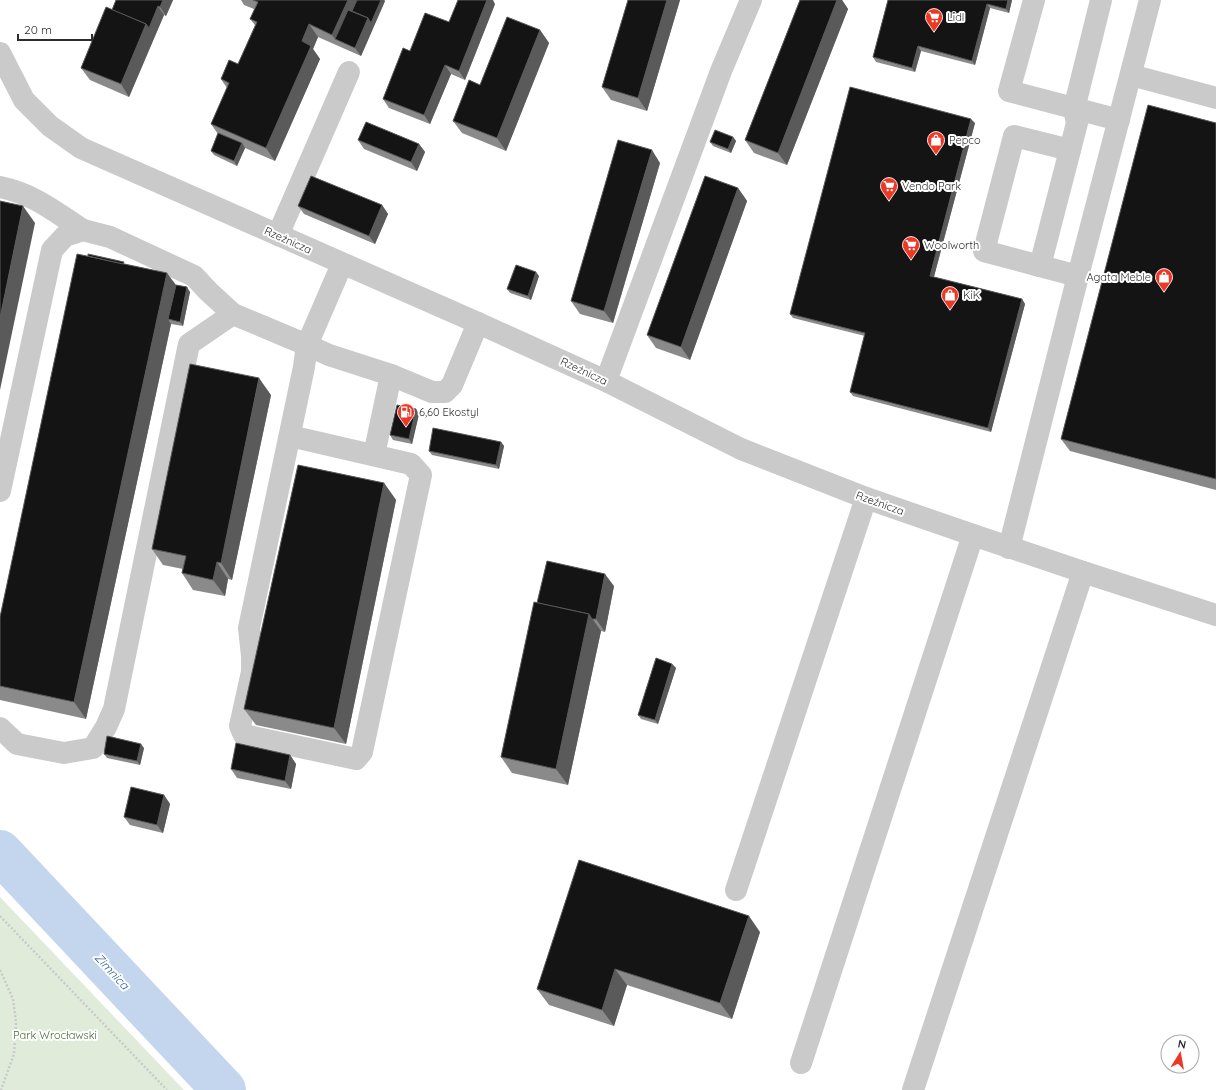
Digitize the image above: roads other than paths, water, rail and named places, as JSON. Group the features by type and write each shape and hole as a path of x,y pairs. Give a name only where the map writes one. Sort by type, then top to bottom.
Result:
{"street":[{"path":"606,381 721,71 751,0"},
{"path":"1034,0 1010,91 1120,120"},
{"path":"1040,266 1077,123 1074,109 1102,0"},
{"path":"1009,548 1150,0"},
{"name":"Rzeźnicza","path":"0,53 24,100 50,126 81,148 606,381 742,449 866,498 1009,548 1216,614"},
{"path":"278,235 349,72"},
{"path":"1131,75 1216,98"},
{"path":"1070,150 1014,136 984,251 1078,276"},
{"path":"0,187 17,191 34,198 83,230 110,237 194,276 233,314 329,355 391,375 432,392 445,392 452,384 478,323"},
{"path":"0,491 52,250 66,236 83,230"},
{"path":"290,436 412,464 421,475 362,752 356,759 244,735 240,726 252,672 249,628 308,345 342,264"},
{"path":"0,728 17,744 64,753 93,748 106,727 114,708 189,344 233,314"},
{"path":"374,456 391,375"},
{"path":"736,890 866,498"},
{"path":"800,1063 973,535"},
{"path":"913,1090 1083,572"}],"waterway":[{"name":"Zimnica","path":"0,852 224,1090"}],"place":[{"name":"Lidl","path":"934,32"},
{"name":"Pepco","path":"936,155"},
{"name":"Vendo Park","path":"889,201"},
{"name":"Woolworth","path":"911,260"},
{"name":"Agata Meble","path":"1164,292"},
{"name":"KiK","path":"950,310"},
{"name":"6,60 Ekostyl","path":"406,427"}],"park label":[{"name":"Park Wrocławski","path":"55,1035"}]}
